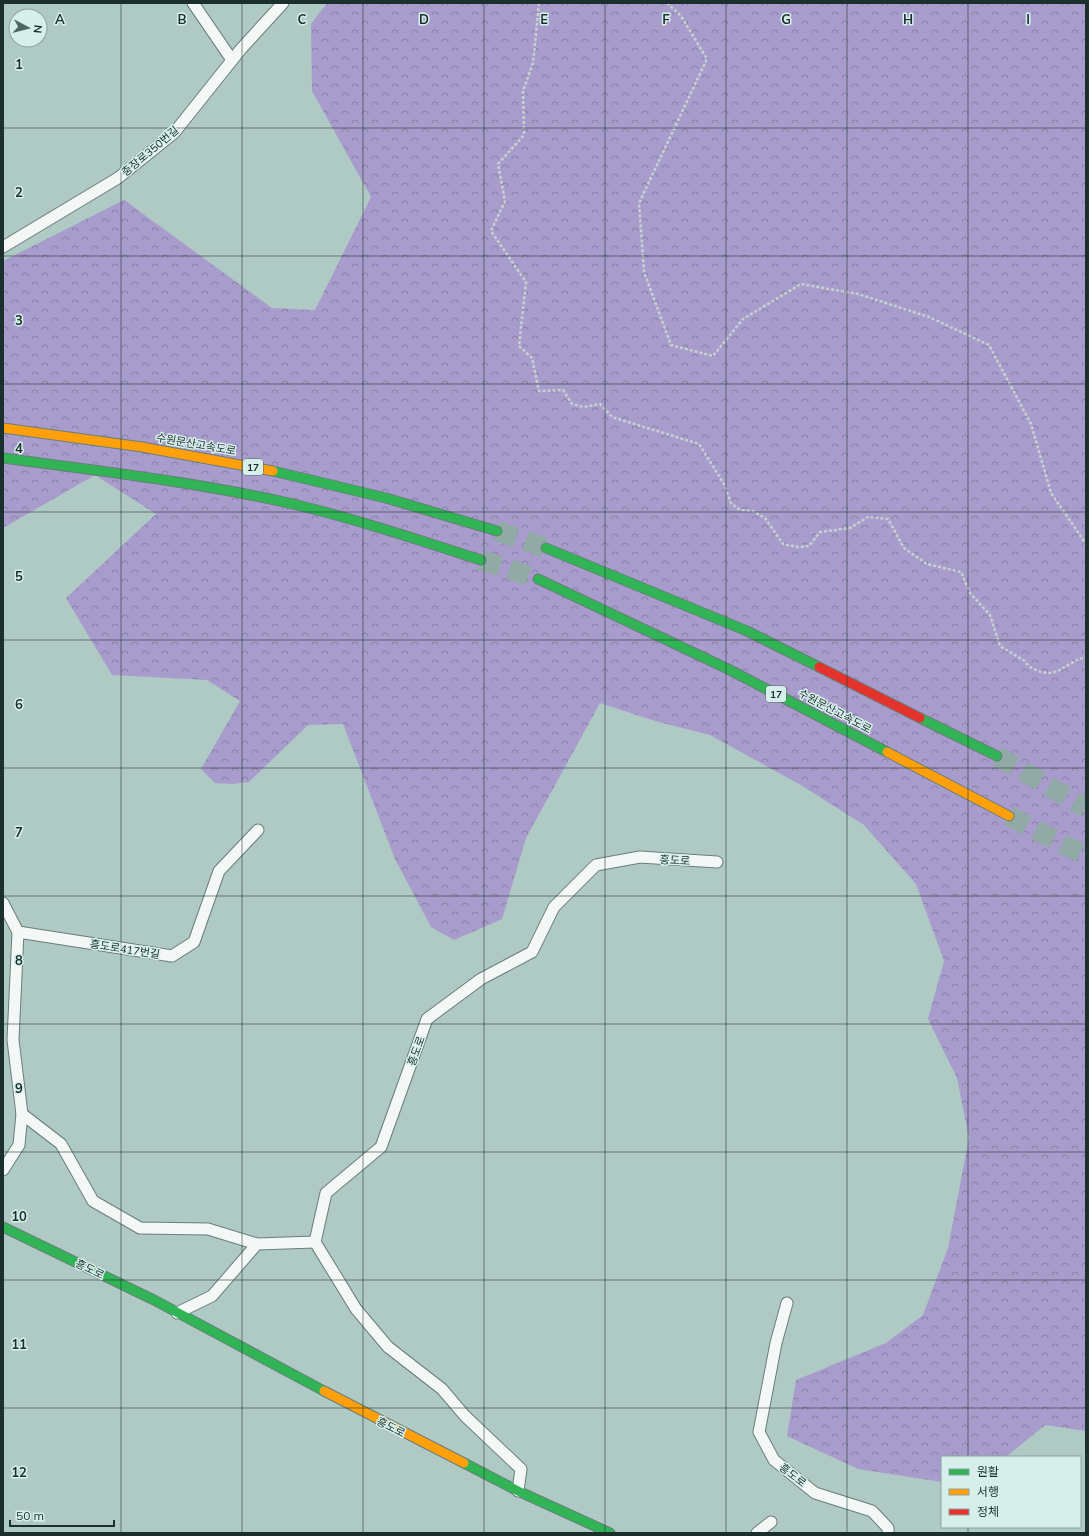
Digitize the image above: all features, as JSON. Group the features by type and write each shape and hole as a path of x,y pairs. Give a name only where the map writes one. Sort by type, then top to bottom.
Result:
{"main road":[{"name":"수원문산고속도로","path":"3,428 142,446 272,470 386,498 497,531"},
{"path":"3,458 148,477 267,498 380,528 481,560"},
{"path":"546,548 748,631 997,756"},
{"name":"수원문산고속도로","path":"538,579 728,669 1010,816"},
{"name":"흥도로","path":"3,1227 177,1313 372,1417 518,1491 610,1533"}],"street":[{"path":"193,3 232,60"},
{"name":"충장로350번길","path":"3,247 118,178 174,133 232,60 283,3"},
{"name":"흥도로417번길","path":"18,932 172,956 194,942 219,871 258,830"},
{"name":"흥도로","path":"315,1242 326,1192 381,1147 427,1019 481,979 532,952 554,906 596,865 640,858 717,862"},
{"path":"3,903 18,932 13,1040 22,1114 19,1145 3,1170"},
{"path":"22,1114 61,1144 93,1201 140,1228 208,1229 257,1244 315,1242 356,1309 388,1347 442,1389 465,1416 521,1469 518,1491"},
{"path":"177,1313 212,1296 257,1244"},
{"name":"흥도로","path":"787,1303 776,1343 759,1432 774,1460 815,1493 872,1511 888,1528 888,1533"},
{"path":"757,1533 771,1522"}],"path":[{"path":"538,3 533,63 524,91 524,135 498,164 505,201 491,231 526,282 519,346 532,358 539,391 563,390 572,404 584,407 600,404 612,417 699,444 724,484 731,503 740,510 753,511 765,518 783,544 798,548 809,546 820,532 850,528 868,516 888,519 904,548 926,564 961,572 970,593 990,615 1000,646 1025,662 1027,665 1044,674 1053,673 1079,658 1086,657"},
{"path":"668,3 681,16 707,59 639,203 644,272 671,345 713,356 743,319 801,284 858,294 929,317 989,345 1031,424 1051,494 1086,544"}],"green space":[{"path":"327,3 1086,3 1086,1431 1045,1425 1007,1456 941,1456 941,1482 858,1469 787,1436 796,1380 886,1343 923,1315 948,1248 969,1138 957,1078 928,1019 944,961 916,884 864,825 799,784 710,735 655,721 600,703 526,838 502,919 454,940 431,927 395,859 343,724 308,725 249,782 232,784 215,783 201,769 240,701 207,680 112,675 66,598 156,514 95,475 3,528 3,261 124,200 272,308 315,310 371,197 312,91 311,24"}],"tunnel":[{"path":"497,531 546,548"},
{"path":"481,560 538,579"},
{"path":"997,756 1086,808"},
{"path":"1009,816 1086,856"}],"traffic: fast":[{"path":"3,458 148,478 257,496 340,516 481,560"},
{"path":"273,471 386,498 497,531"},
{"path":"546,548 747,631 819,667"},
{"path":"538,579 728,669 887,752"},
{"path":"920,718 997,756"},
{"path":"3,1227 154,1300 324,1391"},
{"path":"464,1463 518,1491 610,1533"}],"traffic: slow":[{"path":"3,428 142,447 273,471"},
{"path":"887,752 1009,816"},
{"path":"324,1391 464,1463"}],"traffic: jam":[{"path":"819,667 920,718"}]}
